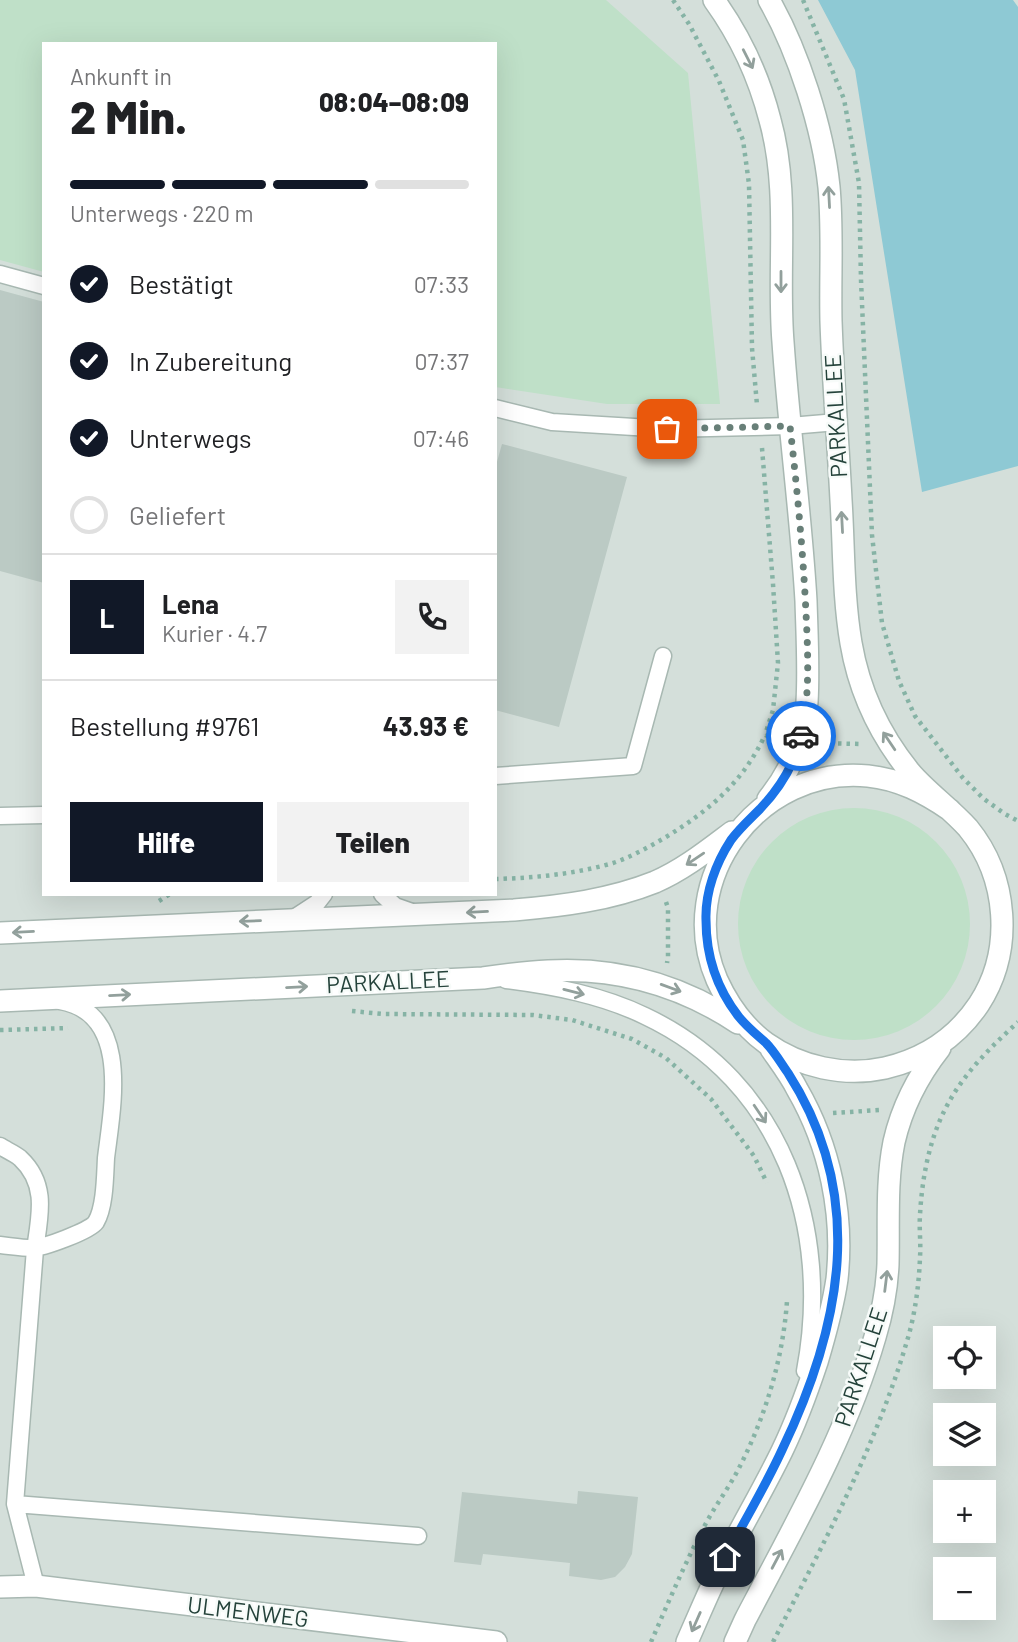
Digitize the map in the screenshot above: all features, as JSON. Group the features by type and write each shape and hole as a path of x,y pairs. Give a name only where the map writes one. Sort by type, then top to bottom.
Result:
{"street":[{"name":"PARKALLEE","path":"687,1642 725,1557 782,1451 808,1389 831,1310 837,1279 839,1240 832,1178 814,1123 798,1090 764,1041 740,1019 724,996 713,971 707,944 706,917 710,889 719,863 732,839 788,771 800,743 806,703 808,643 803,554 781,315 781,203 778,159 771,121 753,68 727,18 714,0"},
{"name":"PARKALLEE","path":"735,1642 834,1449 862,1379 884,1299 890,1177 894,1143 902,1114 927,1064 947,1039 970,1017 982,998 999,956 1002,933 1002,910 991,866 973,836 909,770 884,734 873,715 855,665 846,599 831,338 829,191 825,162 797,60 769,0"},
{"name":"PARKALLEE","path":"0,933 557,906 618,895 657,881 694,861 778,797 799,786 843,776 889,780 911,787 950,810"},
{"name":"PARKALLEE","path":"0,1001 483,978 570,971 621,974 700,1000 791,1058 817,1067 872,1071 899,1065 924,1055 947,1039"},
{"name":"ULMENWEG","path":"0,1587 36,1586 496,1642"}],"lane":[{"path":"0,274 42,285"},
{"path":"497,408 552,422 667,429 837,422"},
{"path":"497,776 633,766 663,656"},
{"path":"0,816 42,814"},
{"path":"291,920 317,903 322,896"},
{"path":"385,896 395,906 418,914"},
{"path":"483,978 568,990 644,1015 677,1033 705,1054 725,1071 758,1111 777,1141 791,1173 810,1245 813,1288 809,1351 793,1427"},
{"path":"0,1245 35,1249 80,1233 95,1223 101,1205 114,1091 114,1068 109,1047 100,1027 87,1011 67,1002 42,999"},
{"path":"0,1146 19,1157 35,1177 41,1199 15,1504 36,1586"},
{"path":"15,1504 418,1536"}],"path":[{"path":"497,879 551,875 614,863 643,850 690,822 731,788 746,769 765,735 773,710 778,663 752,348 749,184 743,140 719,81 673,0"},
{"path":"803,0 844,99 859,183 872,535 882,622 899,681 915,716 962,778 984,799 1018,821"},
{"path":"765,735 781,741 800,743 864,744 915,716"},
{"path":"643,850 668,908 668,957 661,985"},
{"path":"347,1010 383,1014 533,1015 572,1020 632,1039 666,1058 711,1099 754,1156 771,1192"},
{"path":"0,1030 100,1027"},
{"path":"814,1123 836,1112 881,1110 938,1125"},
{"path":"651,1642 705,1526 738,1470 754,1434 779,1358 788,1294"}],"shaded area":[{"path":"0,0 1018,0 1018,1642 0,1642"}],"green space":[{"path":"0,0 606,0 688,73 720,404 607,404 497,387 497,42 42,42 42,271 0,260"},
{"path":"843,808 865,808 909,821 928,834 944,850 962,879 970,924 962,969 951,989 928,1014 899,1032 865,1040 843,1040 799,1027 780,1014 764,998 746,969 738,935 738,913 751,869 764,850 780,834 809,816"}],"water":[{"path":"818,0 1013,0 1018,7 1018,466 922,492 855,70"}],"building":[{"path":"0,290 42,301 42,582 0,571"},
{"path":"502,444 627,477 559,727 497,711 497,462"},
{"path":"578,1491 638,1497 632,1554 615,1577 601,1580 569,1576 570,1563 483,1554 481,1565 454,1562 462,1492 577,1504"}],"way so far":[{"path":"667,429 790,426 803,554 808,643 806,703 801,736"}],"route":[{"path":"725,1557 793,1427 821,1346 837,1279 837,1209 832,1178 814,1123 798,1090 768,1044 740,1019 724,996 713,971 707,944 706,917 710,889 719,863 732,839 759,810 788,771 801,736"}]}
